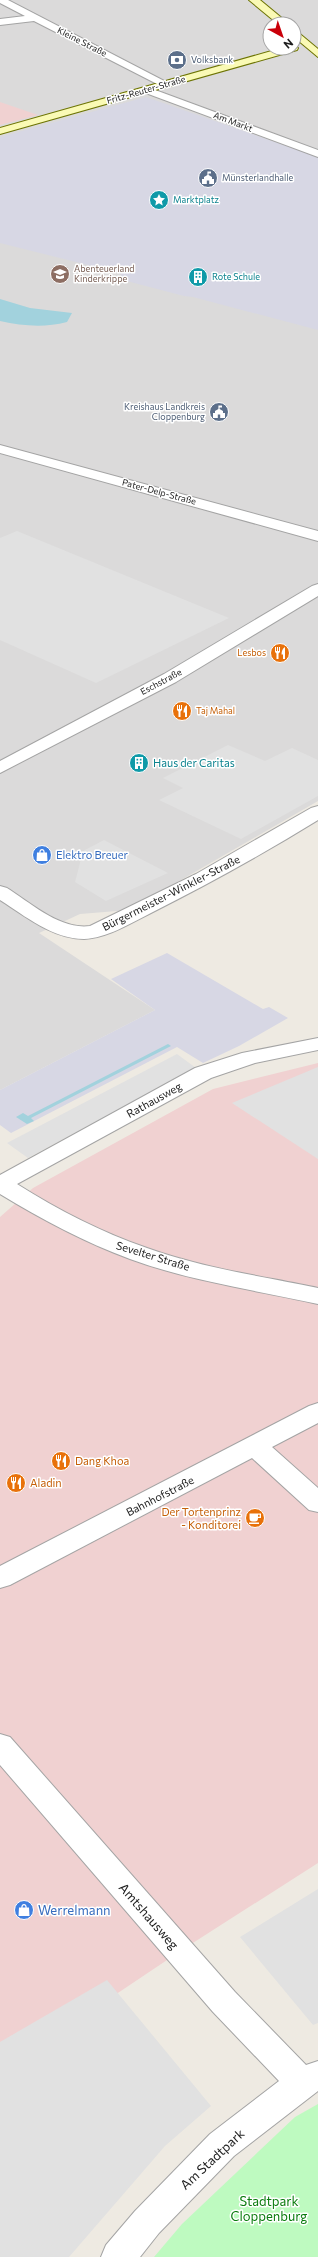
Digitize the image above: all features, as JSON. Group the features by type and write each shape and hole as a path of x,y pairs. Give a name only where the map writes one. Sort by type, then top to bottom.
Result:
{"street":[{"name":"Kleine Straße","path":"0,0 165,84"},
{"path":"254,0 274,16"},
{"path":"0,22 34,18"},
{"name":"Fritz-Reuter-Straße","path":"302,45 318,40"},
{"path":"302,41 318,54"},
{"name":"Fritz-Reuter-Straße","path":"0,131 265,56"},
{"name":"Am Markt","path":"147,90 318,154"},
{"name":"Pater-Delp-Straße","path":"0,449 318,536"},
{"name":"Eschstraße","path":"0,768 170,678 297,604 318,589"},
{"name":"Bürgermeister-Winkler-Straße","path":"0,892 66,930 85,933 98,930 159,901 281,835 318,812"},
{"name":"Rathausweg","path":"0,1184 203,1073 250,1058 318,1044"},
{"name":"Sevelter Straße","path":"0,1184 56,1219 116,1245 187,1267 318,1296"},
{"name":"Bahnhofstraße","path":"0,1578 256,1446 318,1412"},
{"path":"256,1446 318,1503"},
{"name":"Amtshausweg","path":"0,1745 224,2002 310,2079"},
{"name":"Am Stadtpark","path":"118,2257 147,2222 222,2145 310,2079"}],"shaded area":[{"path":"0,0 318,0 318,801 129,910 80,914 39,933 155,1010 0,1090"},
{"name":"Marktplatz","path":"146,97 318,157 318,330 123,280 120,273 0,243 0,137"},
{"path":"0,102 38,115 0,125"},
{"path":"17,531 229,618 96,683 0,640 0,538"},
{"path":"228,745 265,761 292,748 318,760 318,796 241,839 159,800 183,788 163,778"},
{"path":"104,840 168,873 106,901 75,882 83,851"},
{"path":"167,953 263,1009 269,1007 288,1018 239,1046 203,1063 177,1047 11,1133 0,1125 0,1090 155,1010 111,979"},
{"path":"177,1054 196,1068 28,1158 7,1143"},
{"path":"318,1063 318,1863 185,1948 0,2072 0,1217 33,1188 213,1089"},
{"path":"318,1067 318,1159 232,1103"},
{"path":"318,1889 318,2023 313,2025 240,1937"},
{"path":"107,1980 211,2106 165,2146 69,2257 0,2257 0,2042"}],"green space":[{"name":"Stadtpark Cloppenburg","path":"318,2104 318,2257 154,2257 182,2224 295,2117"}],"water":[{"path":"0,299 30,308 72,313 67,322 58,324 34,326 9,323 0,321"},
{"path":"168,1044 171,1046 31,1118 34,1121 27,1124 16,1117 23,1113 28,1116"}],"place":[{"name":"Volksbank","path":"177,60"},
{"name":"Münsterlandhalle","path":"208,178"},
{"name":"Marktplatz","path":"159,200"},
{"name":"Abenteuerland Kinderkrippe","path":"60,274"},
{"name":"Rote Schule","path":"198,277"},
{"name":"Kreishaus Landkreis Cloppenburg","path":"219,412"},
{"name":"Lesbos","path":"280,653"},
{"name":"Taj Mahal","path":"182,711"},
{"name":"Haus der Caritas","path":"139,763"},
{"name":"Elektro Breuer","path":"42,855"},
{"name":"Dang Khoa","path":"61,1461"},
{"name":"Aladin","path":"16,1483"},
{"name":"Der Tortenprinz - Konditorei","path":"255,1518"},
{"name":"Werrelmann","path":"24,1910"}]}
